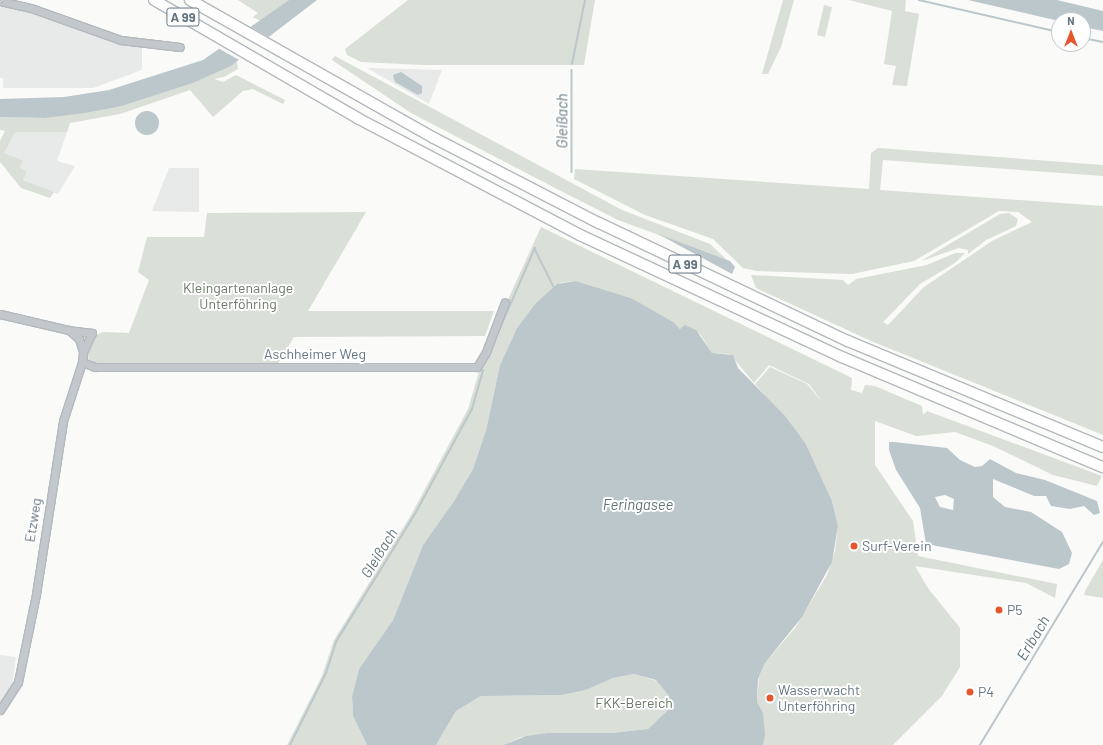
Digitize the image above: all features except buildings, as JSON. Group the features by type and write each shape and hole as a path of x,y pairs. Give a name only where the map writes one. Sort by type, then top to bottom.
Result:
{"highway":[{"name":"A 99","path":"154,0 359,119 580,234 733,308 908,387 1103,467"},
{"name":"A 99","path":"190,0 280,53 434,138 727,285 855,343 1103,447"}],"street":[{"path":"0,1 31,8 121,40 180,47"},
{"name":"Aschheimer Weg","path":"82,362 95,367 477,367 486,352 505,302"},
{"path":"0,314 69,330 79,339 83,352"},
{"name":"Etzweg","path":"0,710 18,682 36,594 63,421 82,362 83,352 92,334 69,330"}],"shaded area":[{"path":"7,1 103,32 142,41 142,70 93,88 3,88 3,78 0,78 0,8"},
{"path":"367,68 442,70 429,104"},
{"path":"14,132 67,132 57,161 75,166 58,194 23,180 20,168 4,153"},
{"path":"169,168 199,168 199,212 152,211"},
{"path":"0,655 16,657 12,689 0,703"}],"green space":[{"path":"238,0 289,0 260,21 253,17 258,13"},
{"path":"408,0 595,0 584,65 423,65 361,62 347,55 345,49"},
{"path":"783,0 794,0 781,47 768,74 762,74"},
{"path":"849,0 906,0 905,11 919,14 907,86 892,85 896,66 884,64 892,11"},
{"path":"824,5 832,7 825,37 817,35"},
{"path":"335,56 622,210 710,244 727,260 618,220 411,113 332,60"},
{"path":"237,62 238,69 224,77 214,79 223,82 236,75 285,100 283,104 253,89 243,91 213,117 190,90 120,114 70,123 67,132 15,132 4,153 23,161 20,168 27,171 23,180 54,192 50,198 21,188 0,162 0,141 5,131 0,130 0,117 45,118 122,106 193,83"},
{"path":"878,148 1103,165 1103,176 883,160 880,190 1103,206 1103,435 871,341 756,288 751,275 843,280 848,285 856,279 927,265 955,253 965,253 955,263 920,284 883,322 888,325 924,287 992,241 1032,222 1018,212 999,211 914,261 852,274 756,271 743,268 713,239 645,215 574,179 575,169 869,189 871,153"},
{"name":"Kleingartenanlage Unterföhring","path":"366,212 308,311 494,311 485,336 294,337 277,365 89,363 87,347 92,337 103,332 129,333 149,280 138,272 147,237 204,237 207,213"},
{"path":"1009,213 1018,219 1016,226 986,240 968,254 968,250 959,248 921,261 1000,214"},
{"path":"541,227 852,378 851,390 862,393 865,385 875,386 922,406 923,415 927,411 1102,476 1097,486 1053,475 993,446 955,432 916,436 875,421 875,465 913,521 918,556 1057,584 1055,598 1026,583 915,566 928,588 960,628 960,667 942,696 893,745 763,745 764,722 757,702 759,677 765,663 795,628 827,575 835,551 838,526 832,501 806,444 755,384 770,367 807,384 823,403 809,384 769,365 754,383 730,354 712,353 700,334 678,328 631,298 576,281 560,283 535,304 517,328 500,365 486,430 473,469 454,501 423,545 393,620 359,669 352,696 353,716 367,745 287,745 322,676 334,640 411,515 468,409 486,348"},
{"path":"1103,560 1103,598 1084,595 1085,591"},
{"name":"FKK-Bereich","path":"634,674 657,681 669,696 667,711 648,729 612,733 547,733 521,737 503,745 436,745 456,711 481,696 562,695 586,690 613,678"}],"water":[{"path":"289,0 317,0 231,66 193,83 122,106 85,113 45,118 0,117 0,99 64,97 109,90 203,60"},
{"path":"968,0 1057,0 1103,11 1103,31 1091,29 1091,12 1051,12 1051,19"},
{"path":"401,72 422,86 422,93 418,95 395,82 393,75"},
{"path":"147,111 152,112 158,118 158,128 152,134 147,135 142,134 136,128 135,123 136,118 142,112"},
{"path":"658,234 730,261 735,267 732,274"},
{"name":"Feringasee","path":"576,281 631,298 673,322 680,329 685,325 696,330 712,353 733,355 738,368 785,416 806,444 832,501 838,526 832,562 802,617 765,663 758,679 757,702 763,713 765,735 763,745 503,745 526,736 547,733 612,733 648,729 667,711 669,696 656,680 634,674 613,678 586,690 562,695 481,696 456,711 436,745 367,745 353,716 352,696 359,669 393,620 423,545 454,501 473,469 486,430 500,365 517,328 535,304 557,284"},
{"path":"889,442 947,448 960,460 975,467 982,466 990,459 1016,473 1045,480 1097,501 1100,513 1094,515 1084,506 1070,509 1051,506 1046,496 1034,496 993,479 993,497 1005,507 1031,512 1062,532 1072,553 1069,564 1059,569 926,544 920,508 896,470 889,450","holes":["945,495 954,499 953,510 940,507 935,497"]}],"pier":[{"path":"249,26 272,39 241,61 218,48"}],"waterway":[{"name":"Gleißach","path":"572,64 585,0"},
{"name":"Gleißach","path":"919,0 1051,30"},
{"name":"Gleißach","path":"1091,40 1103,42"},
{"name":"Gleißach","path":"572,70 572,172"},
{"name":"Gleißach","path":"491,349 535,248"},
{"path":"535,249 554,287"},
{"name":"Gleißach","path":"485,362 489,354"},
{"name":"Gleißach","path":"290,745 326,673 336,642 415,514 472,409 483,371"},
{"name":"Erlbach","path":"980,745 1103,542"}],"place":[{"name":"Surf-Verein","path":"854,546"},
{"name":"P5","path":"999,610"},
{"name":"P4","path":"970,692"},
{"name":"Wasserwacht Unterföhring","path":"770,698"}]}
